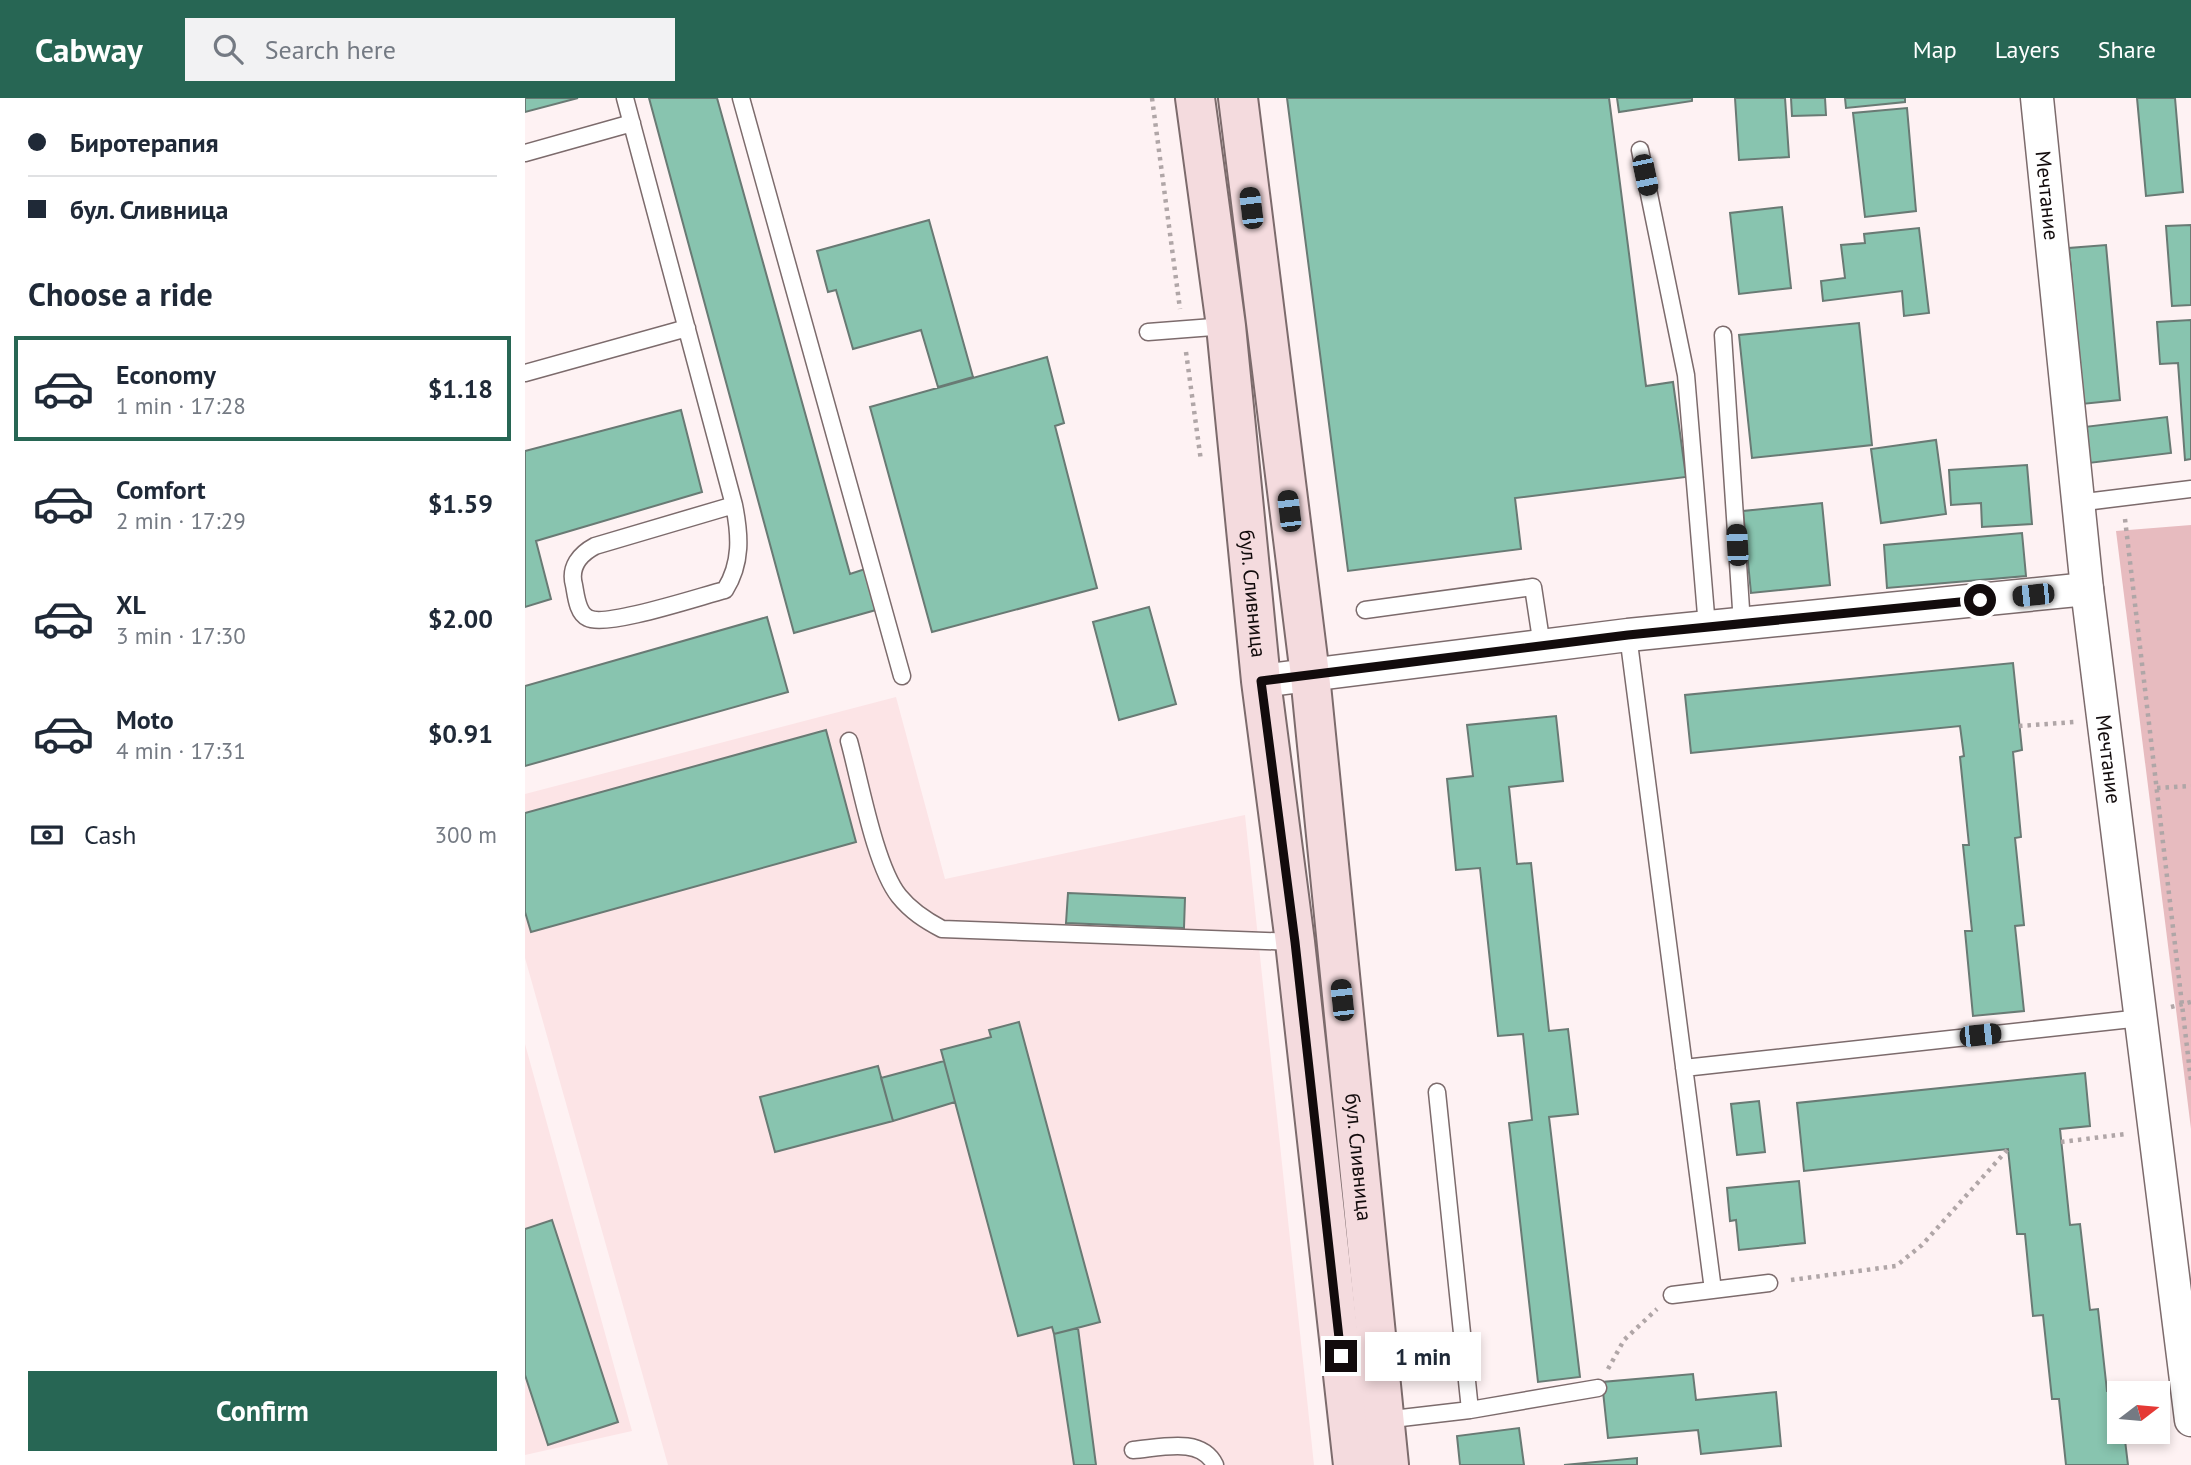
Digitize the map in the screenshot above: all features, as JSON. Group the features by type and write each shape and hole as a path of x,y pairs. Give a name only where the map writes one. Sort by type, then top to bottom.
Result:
{"main road":[{"name":"бул. Сливница","path":"1195,98 1226,326 1261,681 1295,942 1353,1465"},
{"name":"бул. Сливница","path":"1238,98 1310,675 1389,1465"}],"street":[{"name":"Мечтание","path":"2038,98 2077,503 2191,1420"},
{"path":"1261,681 1628,635 2087,589"}],"lane":[{"path":"625,98 734,505 740,546 732,578 725,590 611,620 588,618 580,611 572,579 575,565 582,553 594,546 734,505"},
{"path":"741,98 902,676"},
{"path":"525,153 632,123"},
{"path":"1640,150 1686,375 1707,627"},
{"path":"1148,332 1226,326"},
{"path":"525,373 687,328"},
{"path":"1723,335 1742,624"},
{"path":"2077,503 2191,489"},
{"path":"1365,610 1533,587 1542,646"},
{"path":"1628,635 1713,1290"},
{"path":"849,741 882,859 898,894 920,917 942,929 1295,942"},
{"path":"1684,1068 2141,1018"},
{"path":"1437,1092 1470,1410"},
{"path":"1672,1295 1769,1283"},
{"path":"1384,1420 1470,1410 1598,1388"},
{"path":"1133,1450 1196,1446 1209,1453 1215,1465"}],"path":[{"path":"2122,498 2191,1081"},
{"path":"2019,726 2103,720"},
{"path":"2157,788 2191,786"},
{"path":"2061,1142 2155,1131"},
{"path":"1769,1283 1896,1266 1921,1245 2008,1149"},
{"path":"1598,1388 1624,1339 1672,1295"}],"shaded area":[{"path":"2191,525 2191,1129 2116,531"},
{"path":"896,697 945,879 1245,815 1314,1465 668,1465 525,958 525,794"},
{"path":"525,1044 632,1431 525,1455"}],"building":[{"path":"525,98 578,98 525,112"},
{"path":"649,98 717,98 850,574 865,569 876,610 794,633"},
{"path":"1287,98 1609,98 1646,386 1673,382 1686,477 1515,498 1521,549 1348,571"},
{"path":"1617,98 1692,98 1692,101 1619,112"},
{"path":"1735,98 1785,98 1789,157 1739,160"},
{"path":"1791,98 1825,98 1826,115 1792,116"},
{"path":"1845,98 1905,98 1905,102 1846,108"},
{"path":"2137,98 2175,98 2183,192 2146,196"},
{"path":"1907,108 1916,211 1865,217 1853,113"},
{"path":"1782,207 1791,288 1739,294 1730,213"},
{"path":"929,220 973,377 938,387 921,330 853,349 836,290 828,292 817,251"},
{"path":"2191,225 2191,305 2172,306 2166,226"},
{"path":"1919,228 1929,313 1904,316 1902,291 1823,301 1821,281 1845,278 1841,245 1865,243 1864,234"},
{"path":"2106,245 2120,400 2082,404 2069,248"},
{"path":"2191,320 2191,459 2185,460 2178,363 2160,364 2157,322"},
{"path":"1859,323 1872,445 1752,458 1739,335"},
{"path":"1047,357 1064,423 1055,426 1097,588 932,632 870,407"},
{"path":"681,410 702,492 536,541 551,599 525,607 525,451"},
{"path":"2167,417 2171,453 2089,463 2084,427"},
{"path":"1936,440 1946,514 1881,523 1871,449"},
{"path":"2027,465 2032,524 1982,527 1981,503 1951,505 1949,470"},
{"path":"1822,503 1830,585 1751,593 1743,511"},
{"path":"2022,533 2026,576 1887,588 1884,545"},
{"path":"1149,607 1176,704 1119,720 1093,622"},
{"path":"767,617 788,692 525,766 525,686"},
{"path":"2013,663 2022,750 2013,752 2021,837 2015,838 2024,925 2015,926 2024,1011 1973,1016 1965,931 1972,931 1963,845 1969,845 1960,757 1964,756 1960,726 1691,753 1685,695"},
{"path":"1556,716 1563,781 1509,787 1517,864 1531,863 1549,1031 1568,1029 1578,1114 1549,1117 1580,1377 1538,1382 1509,1123 1532,1120 1523,1034 1498,1036 1480,868 1456,870 1447,779 1473,776 1467,725"},
{"path":"826,730 856,842 531,932 525,912 525,813"},
{"path":"1068,893 1185,898 1184,928 1066,923"},
{"path":"1019,1022 1100,1322 1054,1334 1052,1327 1018,1336 941,1050 991,1037 989,1030"},
{"path":"944,1061 955,1102 893,1121 881,1078"},
{"path":"878,1066 893,1121 775,1152 760,1097"},
{"path":"2085,1073 2090,1126 2060,1129 2070,1225 2080,1224 2090,1310 2098,1309 2107,1391 2107,1444 2125,1444 2128,1465 2066,1465 2059,1399 2052,1399 2043,1315 2033,1316 2025,1234 2017,1234 2008,1149 1804,1171 1797,1103"},
{"path":"1759,1101 1765,1152 1737,1155 1731,1104"},
{"path":"1799,1181 1805,1243 1739,1250 1736,1220 1730,1221 1727,1188"},
{"path":"552,1220 618,1422 548,1445 525,1375 525,1229"},
{"path":"1078,1328 1096,1465 1074,1465 1054,1334"},
{"path":"1693,1374 1696,1400 1776,1392 1781,1446 1701,1454 1698,1430 1608,1438 1602,1382"},
{"path":"1519,1428 1524,1465 1460,1465 1457,1436"},
{"path":"1637,1458 1637,1465 1564,1465"}],"route":[{"path":"1341,1356 1295,942 1261,681 1628,635 1980,600"}]}
